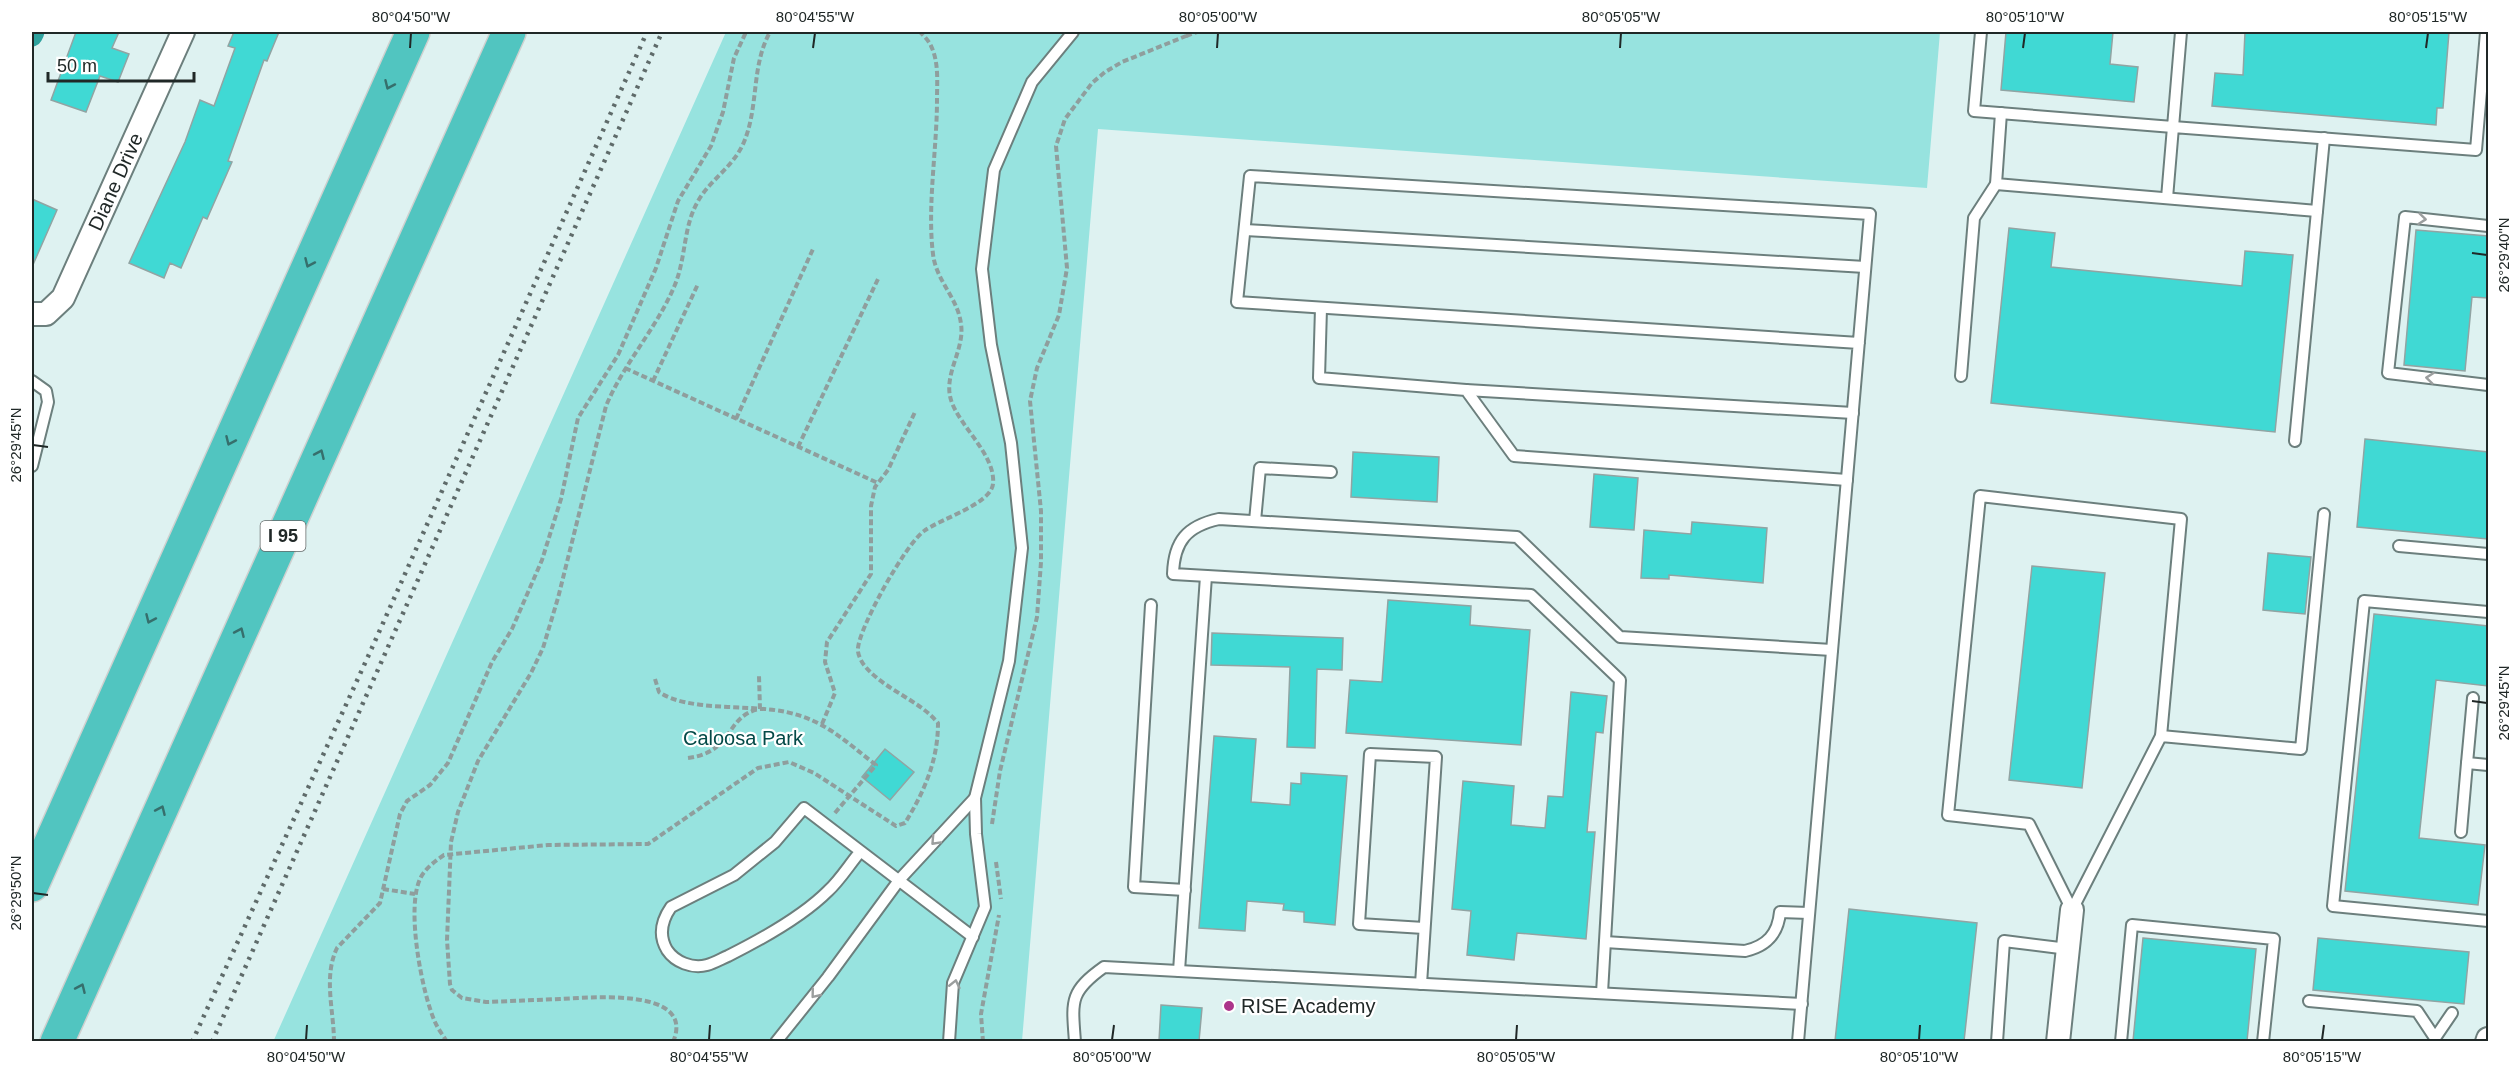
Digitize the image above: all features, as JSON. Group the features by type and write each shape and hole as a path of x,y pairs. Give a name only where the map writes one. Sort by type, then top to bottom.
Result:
{"highway":[{"path":"32,885 412,32"},
{"name":"I 95","path":"57,1041 508,32"}],"street":[{"name":"Diane Drive","path":"32,314 46,314 63,298 183,32"},
{"path":"2058,1041 2072,910"}],"lane":[{"path":"949,1041 953,983 985,907 975,834 975,798 1009,661 1022,548 1011,443 992,345 982,269 994,170 1032,82 1073,32"},
{"path":"1981,32 1974,111 2476,150 2486,32"},
{"path":"2167,198 2181,32"},
{"path":"1961,376 1974,218 1995,184 2001,113"},
{"path":"2295,441 2324,138"},
{"path":"1798,1041 1802,1004 1809,914 1853,413 1859,343 1865,267 1870,214 1250,176 1237,302 1859,343"},
{"path":"1995,184 2317,211"},
{"path":"2488,226 2405,217 2388,373 2488,385"},
{"path":"1245,230 1865,267"},
{"path":"1322,308 1319,378 1466,390 1853,413"},
{"path":"32,381 46,391 48,402 32,466"},
{"path":"1466,390 1514,456 1847,480"},
{"path":"1255,521 1260,468 1331,472"},
{"path":"1980,496 2181,519 2161,736 2072,910 2029,824 1948,815 1980,496"},
{"path":"2161,736 2301,749 2324,514"},
{"path":"1602,993 1620,680 1531,595 1173,574 1176,551 1190,531 1203,523 1219,519 1517,537 1620,637 1832,650"},
{"path":"2399,546 2488,554"},
{"path":"1179,971 1206,576"},
{"path":"2488,612 2364,601 2333,906 2488,921"},
{"path":"1151,605 1134,887 1185,890"},
{"path":"2461,832 2474,698"},
{"path":"1421,984 1436,757 1370,754 1359,924 1424,928"},
{"path":"2467,763 2488,765"},
{"path":"776,1041 828,977 900,879 975,798"},
{"path":"860,852 828,892 765,938 707,965 684,964 667,950 662,939 661,927 670,907 734,875 775,842 804,808 860,852 900,879 972,938"},
{"path":"1605,942 1745,951 1756,949 1767,943 1779,923 1780,912 1809,914"},
{"path":"2121,1041 2132,925 2274,939 2263,1041"},
{"path":"1997,1041 2004,941 2068,949"},
{"path":"1075,1041 1072,1003 1086,980 1104,967 1802,1004"},
{"path":"2309,1002 2417,1011 2436,1040 2452,1013"}],"path":[{"path":"334,1041 330,987 332,957 337,948 380,903 400,814 407,801 430,785 448,763 492,662 512,629 542,560 561,499 578,418 618,355 656,268 678,201 711,146 723,112 734,58 746,32"},
{"path":"674,1041 678,1025 672,1015 657,1004 646,1001 600,996 476,1002 456,994 450,984 447,940 450,854 458,812 467,786 543,648 558,598 606,406 625,368 649,334 674,287 683,263 689,225 697,202 728,169 743,144 753,113 759,61 770,32"},
{"path":"447,1041 435,1021 424,984 417,946 415,894 420,878 430,865 444,855 548,845 648,844 758,768 789,762 814,773 896,826 905,823 919,800 935,754 938,723 929,712 886,683 864,664 857,651 861,632 906,549 923,531 984,498 993,486 992,469 951,399 951,373 962,337 961,321 951,296 937,274 933,256 931,235 937,133 937,67 931,46 920,32"},
{"path":"992,834 1000,771 1037,617 1041,562 1041,511 1030,401 1037,368 1059,315 1067,268 1056,146 1065,119 1081,96 1098,78 1122,62 1185,34 1197,32"},
{"path":"736,419 813,249"},
{"path":"798,447 878,279"},
{"path":"653,381 698,284"},
{"path":"625,368 878,483"},
{"path":"822,724 835,693 826,668 825,651 830,636 871,574 871,506 875,487 885,476 898,452 915,412"},
{"path":"759,676 760,709"},
{"path":"655,679 659,692 667,697 698,703 786,712 822,724 876,765 825,825"},
{"path":"688,759 713,750 727,739 742,716 749,711 760,709"},
{"path":"995,854 1001,903"},
{"path":"383,889 415,894"},
{"path":"982,1041 981,1014 999,914"}],"green space":[{"name":"Caloosa Park","path":"726,32 1940,32 1927,188 1098,129 1022,1041 273,1042"}],"building":[{"path":"76,32 119,32 112,48 129,54 118,82 100,76 86,112 51,100"},
{"path":"234,32 279,32 267,61 264,60 228,161 232,162 207,219 203,217 181,268 170,263 164,278 129,263 185,142 200,100 214,106 235,48 228,46"},
{"path":"2006,32 2113,32 2110,64 2138,67 2134,102 2001,90"},
{"path":"2245,32 2449,32 2443,108 2437,108 2436,125 2212,106 2215,73 2243,75"},
{"path":"32,199 57,210 32,267"},
{"path":"2009,228 2055,233 2051,267 2242,286 2245,251 2293,255 2275,432 1991,403"},
{"path":"2416,230 2488,236 2488,298 2472,297 2465,371 2404,365"},
{"path":"2365,439 2488,452 2488,539 2357,527"},
{"path":"1353,452 1439,457 1437,502 1351,497"},
{"path":"1594,474 1638,478 1634,530 1590,527"},
{"path":"1692,522 1767,528 1763,583 1669,575 1669,579 1641,578 1644,530 1691,534"},
{"path":"2268,553 2311,557 2305,614 2263,610"},
{"path":"2032,566 2105,573 2082,788 2009,780"},
{"path":"1388,600 1471,606 1470,625 1530,630 1521,745 1346,733 1350,680 1382,682"},
{"path":"2374,614 2488,626 2488,686 2436,680 2419,838 2485,845 2478,905 2345,891"},
{"path":"1212,633 1343,638 1342,670 1317,669 1315,748 1287,747 1290,667 1211,665"},
{"path":"1571,692 1607,696 1603,733 1596,732 1587,832 1595,832 1586,939 1517,933 1514,960 1467,955 1471,911 1452,909 1463,781 1514,786 1511,825 1545,828 1548,796 1563,797"},
{"path":"1214,736 1256,739 1251,802 1290,805 1291,783 1301,784 1301,773 1347,776 1335,925 1304,922 1304,912 1283,910 1284,904 1247,901 1245,931 1199,928"},
{"path":"885,749 914,772 890,800 862,777"},
{"path":"1849,909 1977,923 1964,1041 1835,1041"},
{"path":"2143,938 2256,949 2247,1041 2133,1041"},
{"path":"2318,938 2469,952 2464,1004 2313,990"},
{"path":"1161,1005 1202,1008 1199,1041 1159,1041"}],"waterway":[{"path":"32,36 34,32"}],"railway":[{"path":"192,1042 371,650 647,32"},
{"path":"212,1042 662,32"}],"place":[{"name":"RISE Academy","path":"1229,1006"}]}
